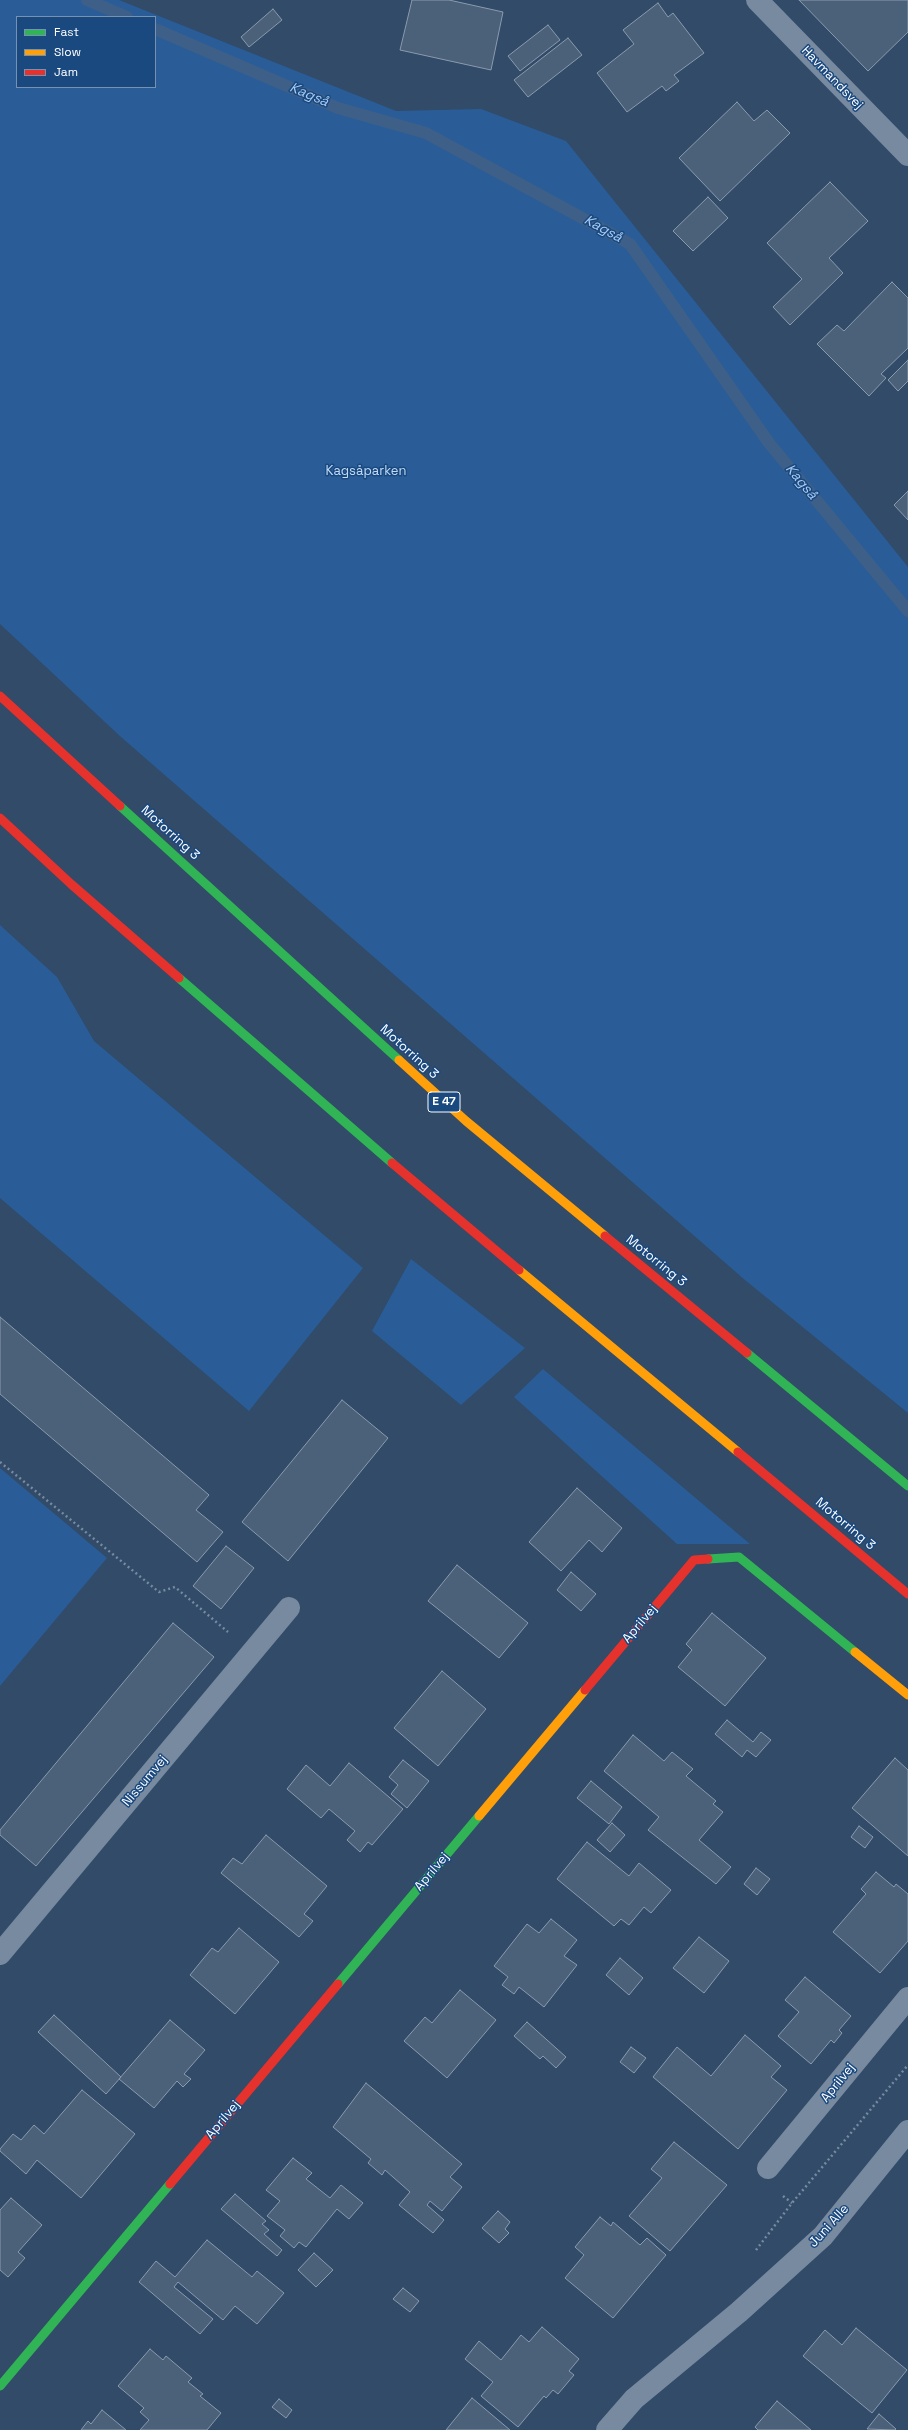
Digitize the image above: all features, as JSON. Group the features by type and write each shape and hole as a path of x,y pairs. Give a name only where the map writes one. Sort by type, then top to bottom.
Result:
{"main road":[{"name":"Motorring 3","path":"0,696 466,1121 908,1486"},
{"name":"Motorring 3","path":"0,818 71,884 407,1176 908,1594"},
{"name":"Aprilvej","path":"0,2386 694,1560 738,1557 908,1695"}],"street":[{"name":"Havmandsvej","path":"756,0 908,155"},
{"name":"Nissumvej","path":"0,1954 289,1608"},
{"name":"Aprilvej","path":"768,2168 908,1998"},
{"name":"Juni Alle","path":"607,2430 634,2399 739,2312 823,2236 908,2131"}],"path":[{"path":"0,1462 159,1592 174,1587 252,1653"},
{"path":"752,2255 792,2202 908,2066"}],"green space":[{"name":"Kagsåparken","path":"0,0 119,0 396,111 481,109 566,141 908,567 908,1413 745,1280 121,737 0,624"},
{"path":"0,925 57,977 94,1041 363,1268 249,1411 0,1198"},
{"path":"411,1259 525,1348 461,1405 372,1331"},
{"path":"543,1369 750,1544 677,1544 514,1397"},
{"path":"0,1468 107,1558 0,1686"}],"building":[{"path":"412,0 449,0 503,12 491,70 400,50"},
{"path":"799,0 908,0 908,32 868,71"},
{"path":"658,3 668,17 673,13 704,53 674,75 679,81 666,91 662,86 627,112 597,73 634,44 623,30"},
{"path":"273,9 282,20 249,47 241,37"},
{"path":"548,25 560,40 520,71 508,56"},
{"path":"568,38 582,55 528,97 514,80"},
{"path":"737,102 754,121 767,110 790,133 720,201 679,158"},
{"path":"830,182 868,221 829,258 843,273 790,325 773,307 802,279 767,243"},
{"path":"708,197 728,218 693,251 673,231"},
{"path":"892,282 908,298 908,348 881,374 886,378 869,396 817,344 837,325 844,331"},
{"path":"908,360 908,381 898,391 888,380"},
{"path":"908,491 908,520 894,505"},
{"path":"0,1317 209,1495 196,1510 223,1532 197,1562 0,1394"},
{"path":"342,1400 388,1438 288,1561 242,1522"},
{"path":"577,1488 622,1528 602,1552 589,1540 561,1571 529,1542"},
{"path":"226,1546 254,1568 221,1609 193,1586"},
{"path":"457,1565 528,1623 499,1658 428,1601"},
{"path":"571,1572 596,1594 581,1611 557,1590"},
{"path":"712,1613 766,1658 725,1706 678,1667 692,1650 686,1644"},
{"path":"173,1623 214,1657 36,1866 0,1835 0,1830"},
{"path":"442,1671 486,1709 438,1766 394,1728"},
{"path":"727,1720 753,1742 761,1732 771,1740 756,1757 747,1750 742,1757 715,1734"},
{"path":"633,1735 664,1761 672,1752 693,1769 686,1776 716,1801 713,1804 723,1812 699,1840 731,1867 716,1884 648,1830 659,1817 604,1771"},
{"path":"895,1758 908,1770 908,1856 852,1808"},
{"path":"403,1760 429,1781 407,1808 391,1794 398,1785 389,1777"},
{"path":"349,1763 403,1809 372,1845 368,1842 360,1852 347,1840 355,1831 329,1809 321,1818 287,1789 306,1765 330,1786"},
{"path":"591,1781 622,1807 609,1824 577,1798"},
{"path":"612,1823 625,1835 610,1852 597,1840"},
{"path":"859,1826 873,1837 865,1848 851,1837"},
{"path":"266,1835 327,1886 304,1914 313,1921 299,1937 221,1873 233,1858 242,1864"},
{"path":"587,1842 629,1876 639,1863 671,1890 651,1913 644,1907 629,1925 621,1919 614,1926 557,1879"},
{"path":"756,1868 770,1879 757,1895 744,1884"},
{"path":"876,1872 894,1887 896,1884 908,1894 908,1941 880,1973 833,1932 866,1894 861,1889"},
{"path":"551,1919 577,1940 564,1956 577,1965 544,2007 519,1987 514,1994 502,1985 508,1977 494,1966 527,1924 539,1933"},
{"path":"239,1928 279,1962 235,2014 190,1975 212,1948 218,1952"},
{"path":"699,1937 729,1961 704,1993 673,1968"},
{"path":"620,1958 643,1978 629,1995 606,1975"},
{"path":"805,1977 851,2016 839,2030 842,2033 834,2043 831,2040 811,2064 778,2036 799,2012 785,2000"},
{"path":"460,1990 496,2020 447,2078 404,2041 425,2017 432,2023"},
{"path":"54,2015 121,2077 106,2094 38,2032"},
{"path":"170,2020 205,2050 184,2074 191,2079 183,2087 177,2081 154,2108 119,2079"},
{"path":"527,2022 566,2057 556,2068 543,2056 540,2059 514,2036"},
{"path":"745,2035 781,2066 771,2077 787,2090 738,2149 653,2077 677,2047 711,2076"},
{"path":"631,2047 646,2058 634,2073 620,2062"},
{"path":"366,2083 462,2164 450,2177 462,2187 442,2211 430,2201 427,2205 444,2220 433,2233 399,2205 410,2192 385,2170 382,2175 368,2163 371,2159 333,2127"},
{"path":"82,2090 135,2134 81,2198 37,2160 26,2174 0,2151 0,2149 13,2134 21,2140 34,2125 44,2134"},
{"path":"674,2142 727,2185 670,2251 629,2216 662,2178 651,2169"},
{"path":"293,2158 312,2173 306,2179 330,2198 341,2185 363,2203 349,2219 337,2209 306,2247 299,2242 294,2248 280,2236 285,2230 267,2216 280,2201 266,2190"},
{"path":"235,2194 266,2221 262,2224 269,2230 264,2234 282,2250 277,2256 221,2209"},
{"path":"11,2198 42,2225 18,2252 25,2258 8,2277 0,2270 0,2210"},
{"path":"498,2211 510,2222 505,2229 509,2233 499,2243 482,2228"},
{"path":"600,2217 611,2226 613,2222 640,2245 647,2238 666,2255 613,2318 565,2278 584,2255 575,2247"},
{"path":"207,2240 252,2277 257,2271 284,2293 257,2324 235,2306 223,2320 178,2282 174,2287 213,2319 200,2334 139,2282 156,2261 175,2277"},
{"path":"314,2253 333,2270 316,2287 298,2270"},
{"path":"403,2288 419,2301 410,2312 393,2299"},
{"path":"542,2327 579,2359 569,2371 574,2375 558,2394 553,2390 546,2398 544,2396 518,2427 481,2396 493,2382 465,2359 479,2341 501,2360 521,2335 529,2342"},
{"path":"856,2328 907,2370 872,2413 803,2356 825,2330 842,2345"},
{"path":"150,2349 163,2360 166,2356 192,2378 188,2382 203,2394 200,2396 221,2413 207,2430 140,2430 149,2420 140,2412 144,2408 118,2386"},
{"path":"472,2398 510,2430 446,2430"},
{"path":"279,2399 292,2410 286,2418 272,2407"},
{"path":"777,2401 811,2430 758,2430 755,2427"},
{"path":"102,2410 126,2430 81,2430 88,2421 91,2424"},
{"path":"879,2414 896,2429 867,2429"}],"waterway":[{"name":"Kagså","path":"87,0 125,16"},
{"name":"Kagså","path":"156,29 338,108 426,133 630,244 769,443 908,611"}],"traffic: fast":[{"path":"120,806 399,1060"},
{"path":"179,978 392,1163"},
{"path":"747,1353 908,1486"},
{"path":"708,1559 739,1557 855,1652"},
{"path":"338,1984 479,1816"},
{"path":"0,2386 170,2184"}],"traffic: slow":[{"path":"399,1060 466,1121 605,1236"},
{"path":"519,1270 738,1452"},
{"path":"855,1652 908,1695"},
{"path":"479,1816 585,1690"}],"traffic: jam":[{"path":"0,696 120,806"},
{"path":"0,818 71,884 179,978"},
{"path":"392,1163 519,1270"},
{"path":"605,1236 747,1353"},
{"path":"738,1452 908,1594"},
{"path":"585,1690 694,1560 708,1559"},
{"path":"170,2184 338,1984"}]}
